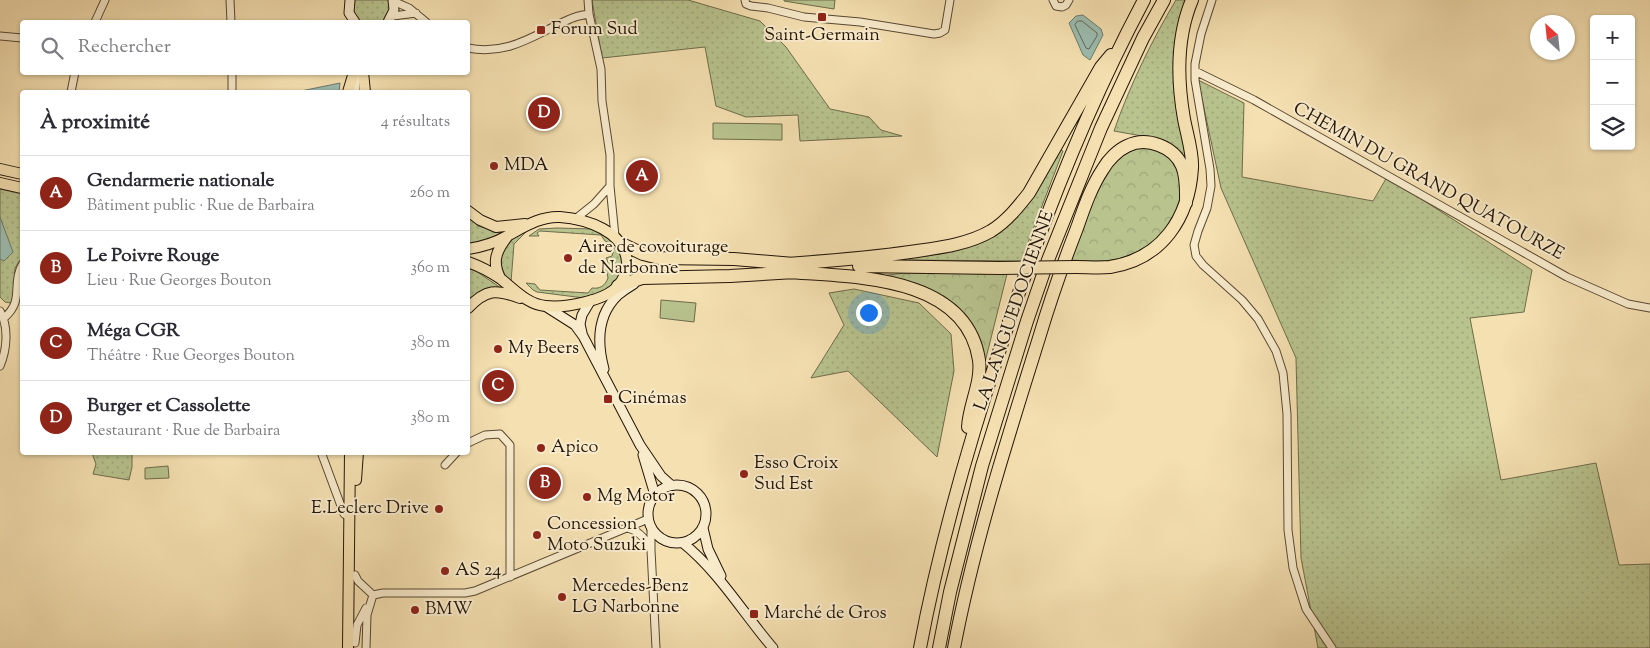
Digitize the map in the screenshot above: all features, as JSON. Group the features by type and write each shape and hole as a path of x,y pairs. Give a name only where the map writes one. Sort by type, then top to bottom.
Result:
{"highway":[{"name":"LA LANGUEDOCIENNE","path":"920,648 927,611 967,455 984,396 1031,258 1088,116 1122,41 1144,0"},
{"name":"LA LANGUEDOCIENNE","path":"939,648 950,592 980,475 1027,321 1048,260 1101,128 1143,38 1164,0"},
{"path":"788,268 873,266 1109,267 1126,263 1146,254 1164,240 1178,223 1186,204 1192,166 1179,80 1180,46 1186,15 1192,0"},
{"path":"618,286 642,278 730,276 946,247 970,240 993,229 1018,208 1029,192 1101,67 1122,41"},
{"path":"954,648 963,601 1004,448 1057,281 1088,197 1104,167 1115,154 1127,146 1146,142 1161,145 1172,153 1182,165 1186,182 1186,204"},
{"path":"618,240 643,254 659,258 734,259 874,279 907,288 937,300 954,312 967,327 975,343 979,362 979,376 968,421 967,455"}],"main road":[{"path":"349,90 354,75"},
{"path":"362,75 365,90"},
{"path":"0,169 20,174"},
{"path":"0,183 20,188"},
{"path":"470,212 480,220 496,227 530,223"},
{"path":"470,249 482,247 530,223 558,217 599,227 618,240 627,256 628,265 618,286 606,295 576,304 545,306 495,291 484,294 470,306"},
{"path":"500,278 496,270 497,250 507,236"},
{"path":"470,263 500,278 527,300"},
{"path":"350,455 349,517 353,646"},
{"path":"353,646 357,455"}],"street":[{"path":"96,20 105,0"},
{"path":"230,0 231,20"},
{"path":"350,0 350,13 353,20"},
{"path":"588,0 589,14 601,69 602,101 610,155 610,186 618,240"},
{"path":"745,0 746,4 751,6 804,17 860,22 934,34 945,30 950,0"},
{"path":"1053,0 1056,6 1062,7 1066,6 1069,0"},
{"path":"1212,0 1200,34 1195,71 1211,186 1207,208 1194,245 1196,256 1203,265 1242,300 1258,319 1276,351 1283,374 1286,406 1288,530 1293,568 1306,609 1332,648"},
{"path":"393,1 409,8 424,20"},
{"path":"390,19 394,6 393,1"},
{"path":"390,19 416,13"},
{"path":"470,48 481,50 512,46 572,18 589,14"},
{"path":"0,36 20,38"},
{"name":"CHEMIN DU GRAND QUATOURZE","path":"1195,71 1254,100 1566,277 1628,304 1650,308"},
{"path":"71,90 74,75"},
{"path":"232,75 232,90"},
{"path":"355,75 355,90"},
{"path":"361,90 362,75"},
{"path":"574,220 594,204 610,186"},
{"path":"0,366 6,338 2,314 12,311 18,297 18,273 20,269"},
{"path":"610,386 603,366 599,339 602,321 618,295 642,278"},
{"path":"583,336 580,324 582,315 591,300"},
{"path":"545,306 574,325 583,336 640,445 660,476 671,485"},
{"path":"470,442 485,435 500,434 510,445 510,577"},
{"path":"640,445 654,495"},
{"path":"322,455 344,514 349,517"},
{"path":"446,465 454,455"},
{"path":"650,523 657,536 668,542 683,543 692,540 703,528 707,516 706,506 700,495 691,488 682,485 671,485 664,487 654,495 649,507 656,648"},
{"path":"355,575 358,581 373,595 475,592 628,528 650,523"},
{"path":"628,528 635,530 641,535 651,550"},
{"path":"703,528 708,549 726,587"},
{"path":"683,543 699,556 726,587 757,629 774,648"},
{"path":"353,646 357,625 373,595"},
{"path":"366,648 367,615 373,595"}],"green space":[{"path":"354,0 388,0 390,6 385,20 359,20 353,12"},
{"path":"592,0 688,0 760,21 786,47 830,109 869,117 881,130 902,136 800,141 798,115 746,117 716,106 705,47 602,58"},
{"path":"784,0 835,0 834,9"},
{"path":"1176,0 1189,0 1176,45 1190,172 1176,149 1164,140 1114,131 1142,64"},
{"path":"1198,80 1244,103 1242,177 1373,201 1387,177 1532,270 1524,312 1470,318 1501,480 1596,463 1619,565 1650,564 1650,648 1318,648 1301,558 1296,358 1221,188"},
{"path":"713,123 782,124 782,140 713,139"},
{"path":"1137,147 1160,149 1174,163 1178,171 1181,178 1181,191 1179,203 1170,223 1154,240 1135,253 1118,259 1104,261 1070,260 1101,180 1118,157"},
{"path":"1060,149 1063,151 1021,261 909,260 909,258 985,237"},
{"path":"0,189 20,194 20,260 15,268 11,303 5,302 0,297"},
{"path":"470,218 478,226 499,231 499,234 478,244 470,244"},
{"path":"529,229 514,244 511,282 501,266 503,251 513,239"},
{"path":"539,229 591,229 610,238 621,252 623,264 617,280 597,294 584,298 533,290 526,283 535,284 540,290 588,293 592,288 602,286 608,278 607,273 601,267 608,262 606,258 612,256 614,249 612,244 605,241 601,235 540,231 537,233 539,236 529,236"},
{"path":"470,269 476,271 501,288 470,302"},
{"path":"906,273 1007,274 983,370 956,309 879,276"},
{"path":"854,289 919,303 951,334 954,371 937,457 848,371 811,378 844,325 829,293"},
{"path":"661,300 696,303 694,322 660,318"},
{"path":"93,455 132,455 129,480 93,474 96,464"},
{"path":"168,466 169,478 145,479 145,468"}],"water":[{"path":"1083,15 1101,29 1103,35 1090,60 1083,55 1069,23 1076,16"},
{"path":"340,83 339,90 306,90"},
{"path":"0,217 13,252 4,261 0,259"}],"place":[{"name":"Saint-Germain","path":"822,17"},
{"name":"Forum Sud","path":"541,30"},
{"name":"Burger et Cassolette","path":"544,113"},
{"name":"MDA","path":"494,166"},
{"name":"Gendarmerie nationale","path":"642,176"},
{"name":"Aire de covoiturage de Narbonne","path":"568,258"},
{"name":"My Beers","path":"498,349"},
{"name":"Méga CGR","path":"498,386"},
{"name":"Cinémas","path":"608,399"},
{"name":"Apico","path":"541,448"},
{"name":"Esso Croix Sud Est","path":"744,474"},
{"name":"Le Poivre Rouge","path":"545,483"},
{"name":"Mg Motor","path":"587,497"},
{"name":"E.Leclerc Drive","path":"439,509"},
{"name":"Concession Moto Suzuki","path":"537,535"},
{"name":"AS 24","path":"445,571"},
{"name":"Mercedes-Benz LG Narbonne","path":"562,597"},
{"name":"BMW","path":"415,610"},
{"name":"Marché de Gros","path":"754,614"}]}
